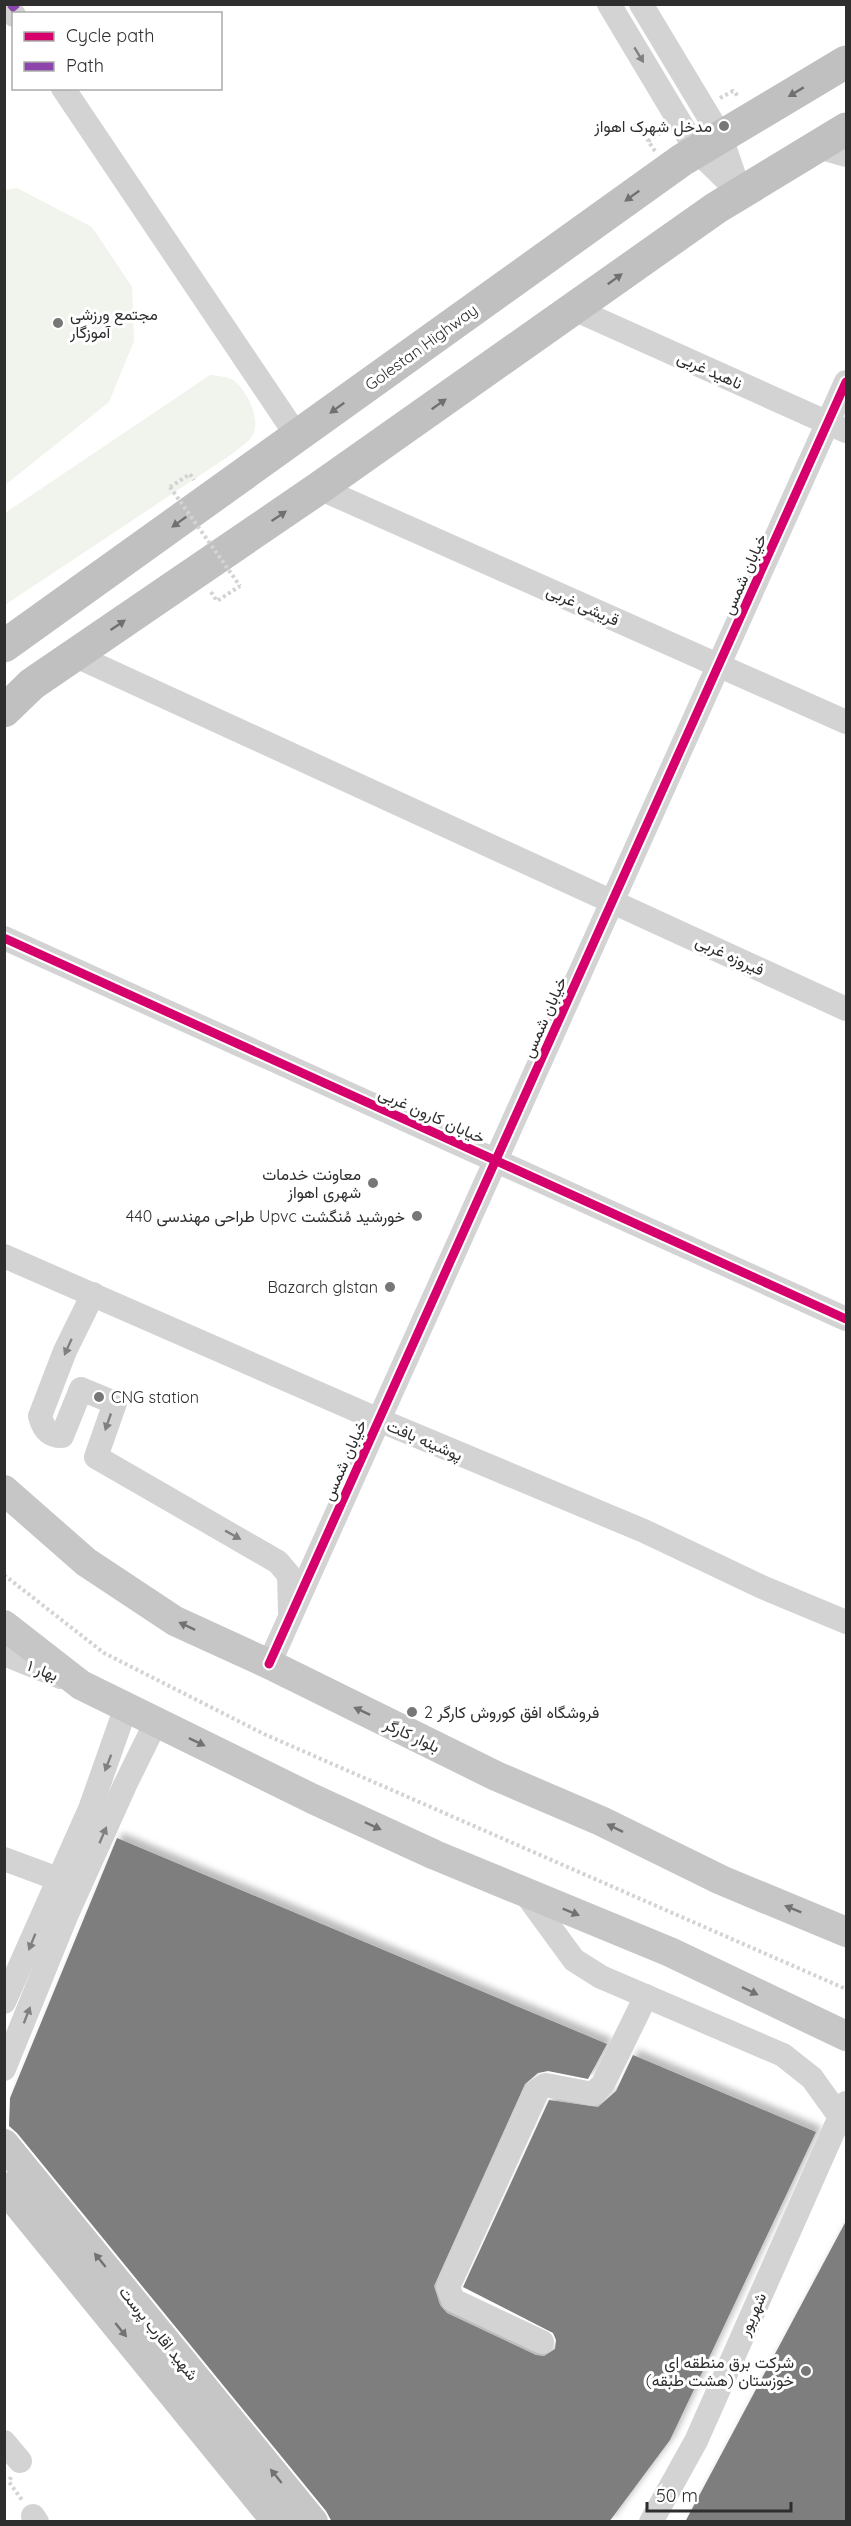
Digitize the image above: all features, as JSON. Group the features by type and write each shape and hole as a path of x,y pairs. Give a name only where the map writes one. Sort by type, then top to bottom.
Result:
{"highway":[{"name":"Golestan Highway","path":"4,646 709,144 846,62"},
{"path":"4,711 32,684 319,488 716,208 740,194 832,151 846,129"}],"main road":[{"name":"بلوار کارگر","path":"4,1491 86,1562 175,1621 269,1664 496,1776 601,1821 721,1880 846,1932"},
{"path":"4,1625 81,1685 313,1799 525,1893 670,1952 846,2036"},
{"name":"شهید اقارب پرست","path":"4,2144 294,2518"},
{"name":"شهید اقارب پرست","path":"4,2187 294,2518"}],"street":[{"path":"609,4 709,144 740,194"},
{"path":"641,4 709,144"},
{"path":"64,90 297,436"},
{"name":"ناهید غربی","path":"574,309 837,427"},
{"name":"خیابان شمس","path":"269,1664 719,665 837,427 846,382"},
{"name":"قریشی غربی","path":"319,488 846,722"},
{"name":"فیروزه غربی","path":"74,655 846,1009"},
{"name":"خیابان کارون غربی","path":"4,938 846,1319"},
{"name":"پوشینه بافت","path":"4,1256 379,1420 644,1532 762,1587 846,1622"},
{"path":"93,1294 66,1351 40,1416 42,1424 47,1432 62,1436 81,1389 115,1403 96,1457 278,1562 288,1575 290,1617"},
{"name":"بهار ۱","path":"4,1654 81,1685"},
{"path":"4,2002 90,1809 126,1707"},
{"path":"4,2069 67,1914 124,1785 156,1722"},
{"path":"4,1859 58,1880"},
{"path":"525,1893 574,1960 601,1977 783,2055 812,2078 843,2110"},
{"path":"542,2342 453,2300 448,2287 538,2090 546,2085 593,2094 603,2084 646,1996"},
{"name":"شهریور","path":"651,2522 696,2441 843,2110"},
{"path":"4,2442 20,2461"}],"path":[{"path":"190,474 170,488 240,586 217,601"},
{"path":"4,1575 104,1653 264,1734 846,1989"},
{"path":"20,2461 9,2482 35,2519"}],"shaded area":[{"name":"مجتمع ورزشی آموزگار","path":"17,188 92,227 132,287 134,341 109,402 5,485 4,190"},
{"path":"210,375 233,380 248,398 255,422 255,429 249,440 235,452 5,605 5,513"}],"building":[{"path":"117,1838 607,2044 588,2079 548,2071 538,2073 525,2084 434,2286 440,2305 447,2313 536,2355 544,2356 555,2349 556,2340 553,2333 463,2287 549,2100 598,2107 616,2091 633,2055 816,2132 670,2440 609,2522 332,2522 326,2511 9,2126 10,2098"},
{"name":"شرکت برق منطقه ای خوزستان (هشت طبقه)","path":"846,2221 846,2522 685,2522"}],"marked path":[{"path":"10,10 17,4"}],"cycle path":[{"path":"269,1664 846,382"},
{"path":"4,938 846,1319"}],"place":[{"name":"مدخل شهرک اهواز","path":"724,126"},
{"name":"مجتمع ورزشی آموزگار","path":"58,323"},
{"name":"معاونت خدمات شهری اهواز","path":"373,1183"},
{"name":"طراحی مهندسی 440 Upvc خورشید مُنگشت","path":"417,1216"},
{"name":"Bazarch glstan","path":"390,1287"},
{"name":"CNG station","path":"99,1397"},
{"name":"فروشگاه افق کوروش کارگر 2","path":"412,1712"},
{"name":"شرکت برق منطقه ای خوزستان (هشت طبقه)","path":"806,2371"}]}
